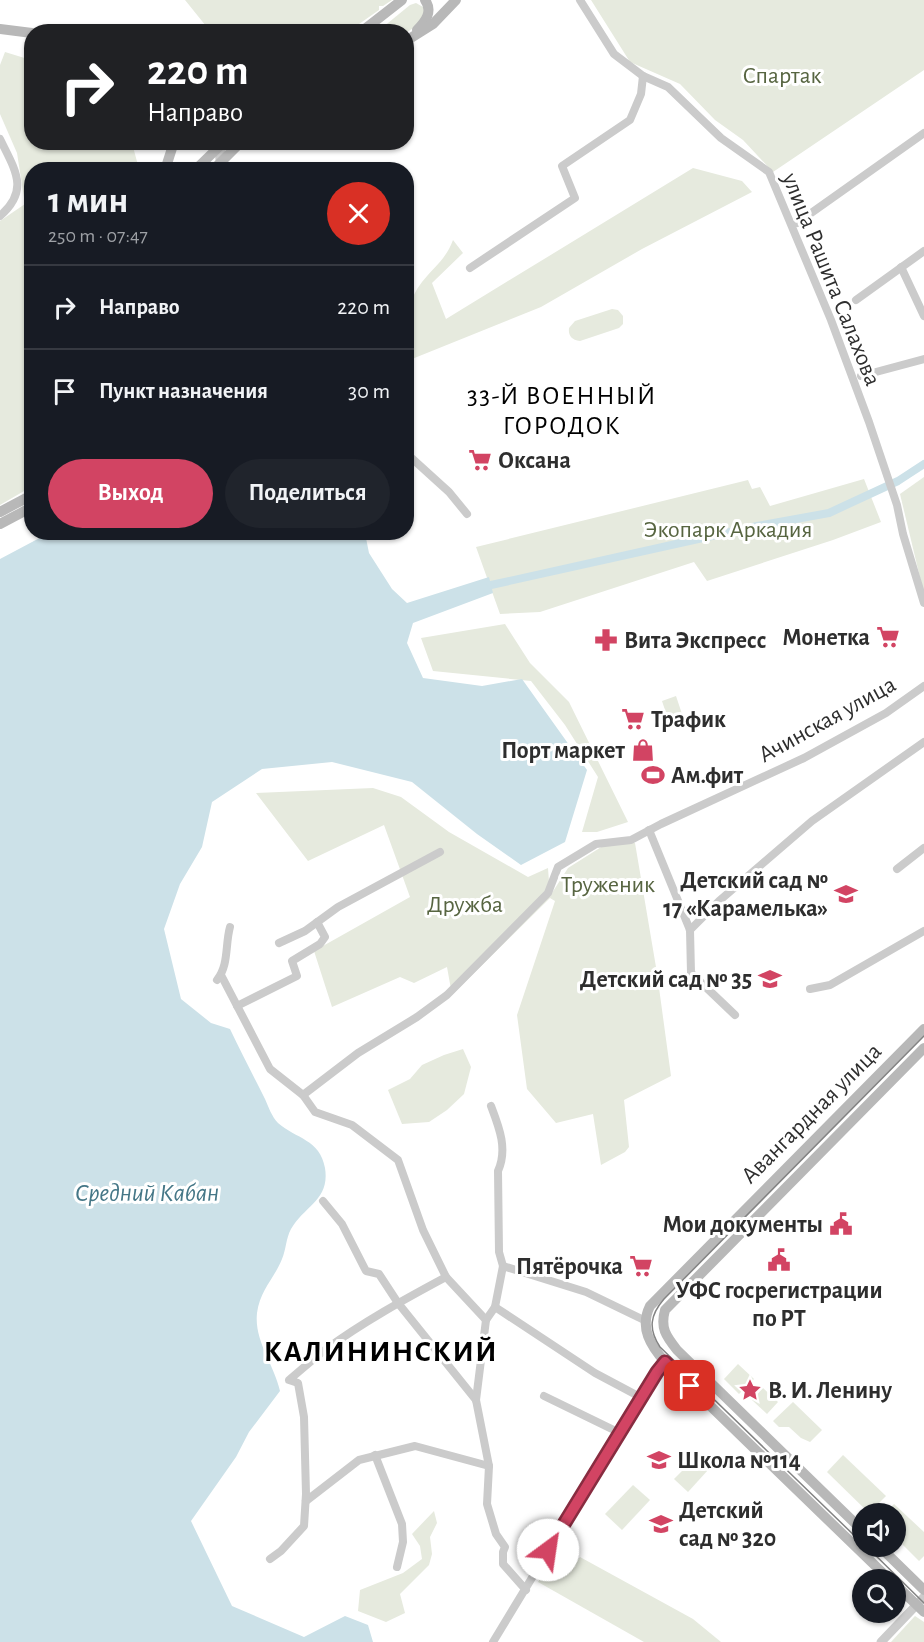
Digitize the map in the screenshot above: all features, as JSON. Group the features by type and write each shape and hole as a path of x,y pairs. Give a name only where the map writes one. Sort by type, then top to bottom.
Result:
{"main road":[{"path":"371,24 402,0"},
{"path":"414,33 427,18 428,6 424,0"},
{"path":"414,36 433,24 456,0"},
{"path":"0,29 24,32"},
{"path":"204,162 216,150"},
{"path":"224,162 235,150"},
{"path":"0,512 24,499"},
{"path":"0,524 24,511"},
{"name":"Авангардная улица","path":"646,1321 650,1306 924,1029"},
{"name":"Авангардная улица","path":"852,1520 677,1350 665,1334 662,1322 665,1310 924,1048"},
{"path":"646,1321 649,1340 665,1362 879,1569"},
{"path":"890,1557 924,1590"},
{"path":"906,1593 922,1605"}],"street":[{"name":"улица Рашита Салахова","path":"580,0 614,54 643,76 668,87 722,138 769,172 831,320 869,422 924,601"},
{"path":"470,268 575,198 562,166 630,120 641,94 643,76"},
{"path":"797,223 924,133"},
{"path":"0,139 16,175 18,193 12,205 0,216"},
{"path":"856,300 924,251"},
{"path":"901,267 924,316"},
{"path":"861,376 924,359"},
{"path":"414,460 449,492 466,514"},
{"name":"Ачинская улица","path":"303,1095 358,1053 417,1017 447,995 548,893 558,867 596,844 631,840 804,758 886,713 924,686"},
{"path":"690,930 728,893 812,821 924,742"},
{"path":"649,830 690,930 691,973 735,1015"},
{"path":"897,869 924,848"},
{"path":"279,943 304,931 338,907 440,852"},
{"path":"237,1006 297,976 292,961 320,944 325,937 317,921"},
{"path":"230,927 225,945 227,953 219,978 237,1006 270,1069 303,1095 315,1112 352,1125 398,1160 423,1230 447,1277 486,1320"},
{"path":"810,988 830,985 924,931"},
{"path":"491,1106 502,1133 498,1171 499,1252 503,1266 495,1307 486,1320 476,1400 489,1466 487,1504 496,1534 505,1548 503,1564 526,1590"},
{"path":"323,1202 342,1224 366,1271 379,1274 398,1303 476,1400"},
{"path":"503,1266 586,1292 646,1321"},
{"path":"270,1559 281,1551 304,1526 306,1501 304,1417 298,1383 289,1380 324,1350 398,1303 447,1277"},
{"path":"495,1307 595,1373 642,1398"},
{"path":"493,1642 665,1362"},
{"path":"544,1396 620,1433"},
{"path":"306,1501 359,1460 415,1446 489,1466"},
{"path":"375,1455 402,1524 403,1542 397,1567"},
{"path":"881,1642 922,1605"}],"green space":[{"path":"185,0 392,0 379,6 379,10 359,24 204,24"},
{"name":"Спартак","path":"591,0 924,0 924,70 773,172 743,140 715,120 680,84 630,62"},
{"path":"416,3 423,7 425,12 414,27 414,24 387,24 410,5"},
{"path":"5,52 24,58 24,150 134,150 137,162 24,162 24,198 17,153 0,114 0,65"},
{"path":"693,168 742,181 752,192 642,249 541,307 414,358 414,296 447,252 453,240 463,253 432,283 446,319"},
{"path":"24,205 24,491 0,505 0,221"},
{"path":"612,309 618,310 623,316 623,324 619,328 580,341 573,339 570,335 569,328 575,321"},
{"path":"924,477 924,590 923,590 900,494"},
{"name":"Экопарк Аркадия","path":"864,479 881,522 707,581 694,562 540,612 500,614 476,547 748,480 752,489 760,487 770,506"},
{"path":"505,624 530,663 569,702 628,822 597,832 582,832 598,777 565,725 531,681 433,671 421,638"},
{"path":"676,696 685,723 671,728 662,701"},
{"path":"373,788 401,797 449,832 528,877 548,868 550,896 568,868 606,844 635,843 657,973 671,1076 624,1100 629,1147 625,1152 601,1165 593,1114 556,1123 527,1089 517,1015 555,901 550,898 452,995 447,967 414,983 400,977 332,1007 314,951 410,897 384,825 308,861 256,793"},
{"path":"463,1049 471,1067 464,1094 447,1110 429,1122 402,1124 388,1090 410,1079 422,1065"},
{"path":"738,1364 754,1379 739,1394 724,1379"},
{"path":"763,1388 778,1402 767,1414 752,1400"},
{"path":"793,1402 822,1430 810,1442 801,1438 789,1427 779,1427 773,1421"},
{"path":"843,1455 886,1496 879,1503 859,1503 827,1472"},
{"path":"695,1458 708,1470 688,1492 674,1479"},
{"path":"633,1485 650,1500 622,1530 605,1514"},
{"path":"434,1511 437,1523 430,1537 432,1554 429,1565 400,1594 405,1613 386,1622 358,1611 360,1590 403,1573 422,1559 420,1546 412,1534"},
{"path":"906,1515 924,1532 924,1556 919,1561 906,1548"},
{"path":"552,1556 572,1567 580,1557 693,1619 721,1642 644,1642 538,1582"},
{"path":"915,1616 924,1622 924,1642 891,1642"}],"water":[{"name":"Средний Кабан","path":"36,540 366,540 369,553 392,589 407,603 489,577 493,593 413,623 407,643 423,678 482,686 522,679 587,770 565,842 521,865 477,834 412,782 332,762 262,769 212,802 202,847 180,884 164,929 181,999 211,1023 230,1029 274,1118 285,1128 313,1145 322,1158 326,1179 320,1195 291,1229 282,1259 264,1291 257,1313 258,1333 280,1391 249,1432 236,1457 191,1521 232,1606 304,1637 345,1616 368,1625 373,1642 0,1642 0,559"}],"waterway":[{"path":"491,585 757,526 829,513 898,481 924,464"}],"tram line":[{"path":"852,1533 660,1347 652,1328 652,1322 653,1316 664,1299 924,1036"},
{"path":"877,1557 924,1603"}],"place":[{"name":"Оксана","path":"480,460"},
{"name":"Монетка","path":"888,637"},
{"name":"Вита Экспресс","path":"606,640"},
{"name":"Трафик","path":"633,719"},
{"name":"Порт маркет","path":"643,750"},
{"name":"Ам.фит","path":"653,775"},
{"name":"Детский сад № 17 «Карамелька»","path":"846,894"},
{"name":"Детский сад № 35","path":"770,979"},
{"name":"Мои документы","path":"841,1224"},
{"name":"УФС госрегистрации по РТ","path":"779,1260"},
{"name":"Пятёрочка","path":"641,1266"},
{"name":"В. И. Ленину","path":"750,1390"},
{"name":"Школа №114","path":"659,1460"},
{"name":"Детский сад № 320","path":"661,1524"}],"district":[{"name":"33-Й ВОЕННЫЙ ГОРОДОК","path":"562,410"},
{"name":"КАЛИНИНСКИЙ","path":"381,1351"}],"route":[{"path":"548,1550 665,1362 690,1386"}],"park label":[{"name":"Труженик","path":"608,884"},
{"name":"Дружба","path":"465,904"}]}
